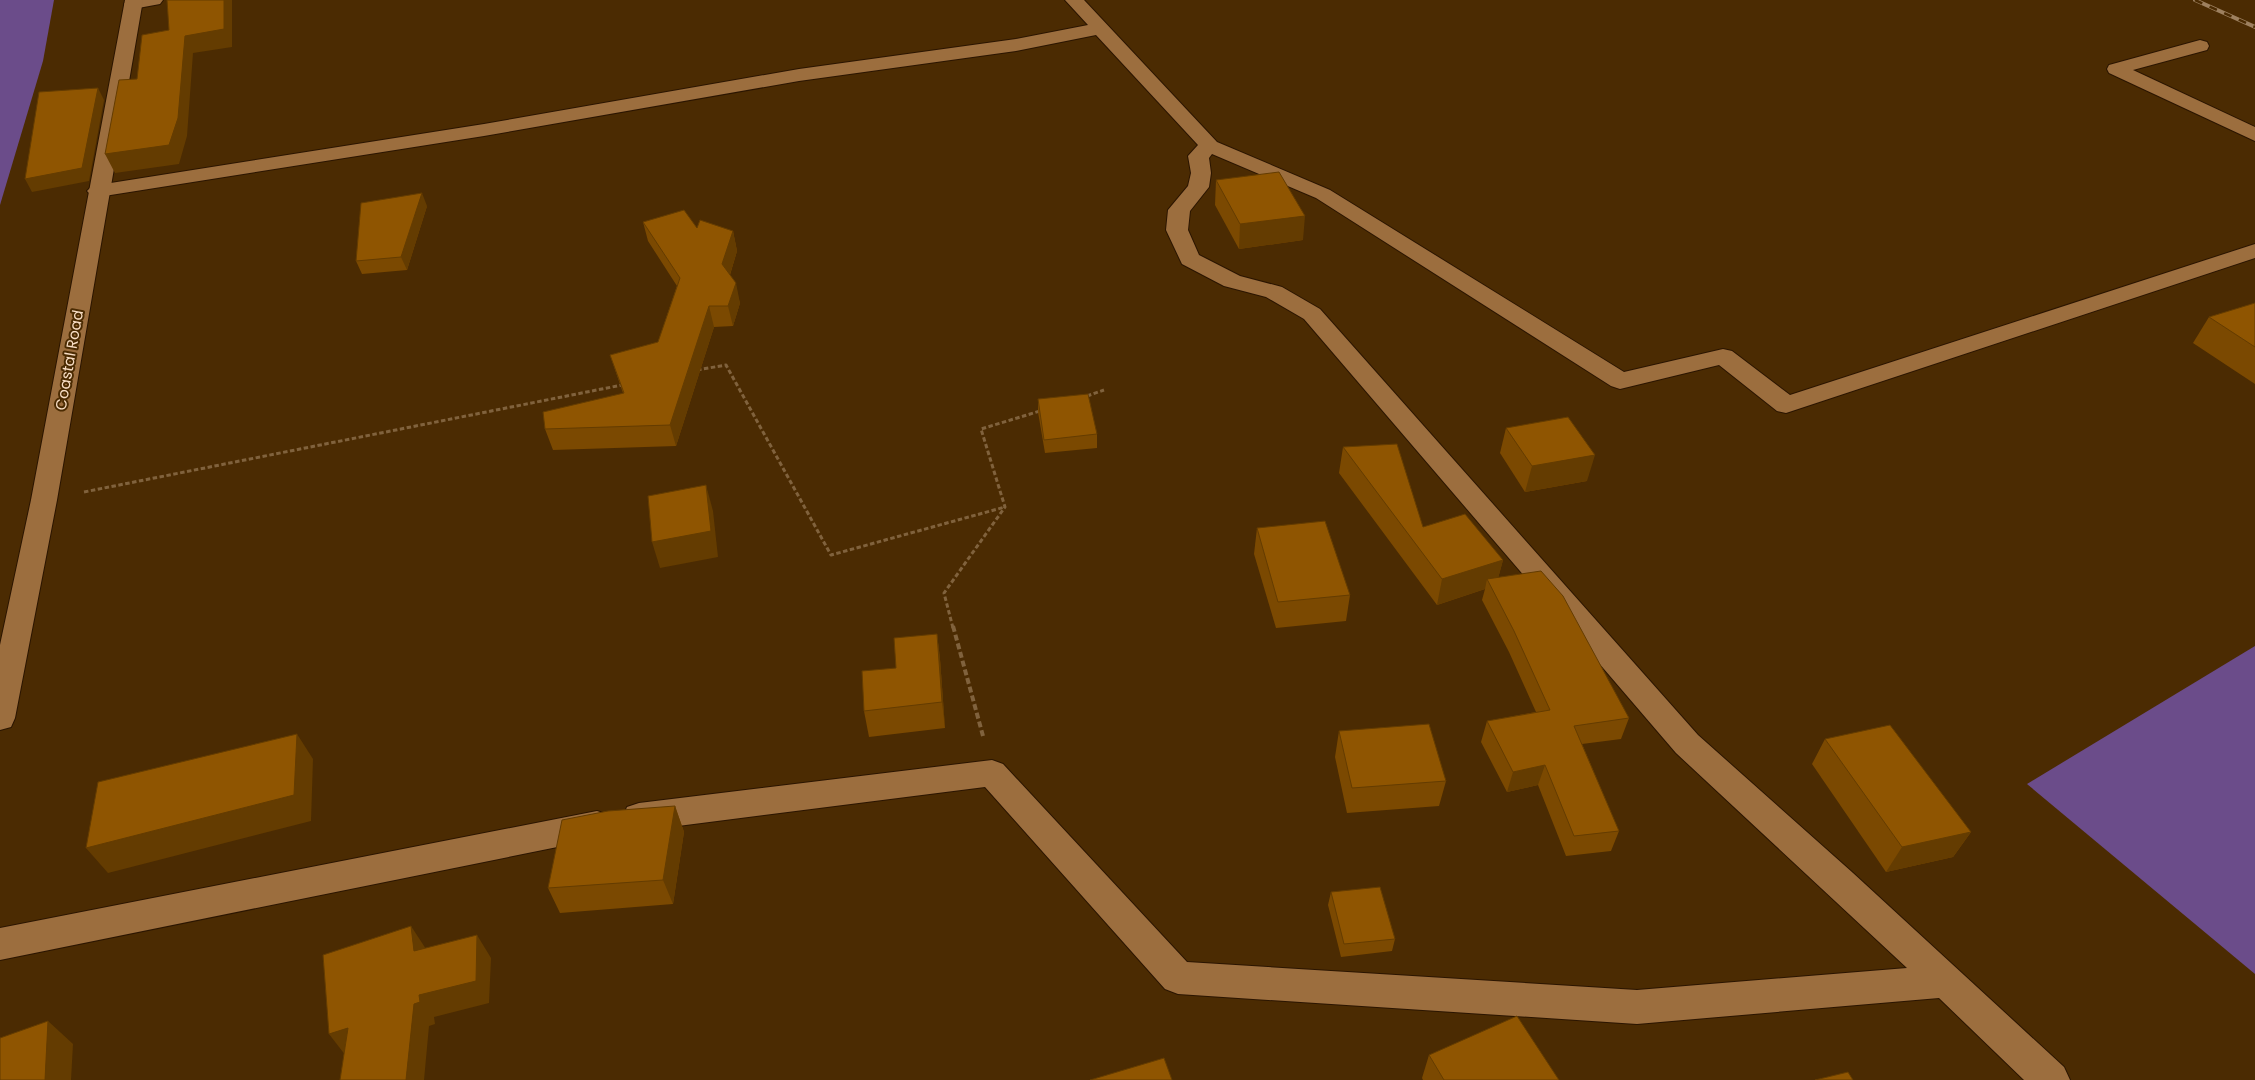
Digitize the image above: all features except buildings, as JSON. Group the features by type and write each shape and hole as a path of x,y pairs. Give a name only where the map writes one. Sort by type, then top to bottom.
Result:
{"street":[{"path":"1074,0 1210,146 1324,194 1620,381 1723,356 1786,405 2255,251"},
{"name":"Coastal Road","path":"0,718 44,500 98,192 140,1"},
{"path":"98,192 474,132 799,75 1016,45 1102,28"},
{"path":"2200,46 2116,69 2255,135"},
{"path":"1210,146 1198,156 1201,173 1198,187 1179,210 1177,230 1190,260 1232,281 1274,292 1312,314 1687,744 1841,883 2051,1080"},
{"path":"0,944 645,815 992,772 1178,978 1637,1007 1946,981"}],"path":[{"path":"696,370 726,365 831,555 1005,508"},
{"path":"44,500 628,384"},
{"path":"1085,396 1104,390"},
{"path":"1005,508 981,429 1047,408"},
{"path":"992,772 944,593 1005,508"}],"shaded area":[{"path":"0,0 54,0 43,61 0,205"},
{"path":"2255,646 2255,974 2027,784"}],"railway":[{"path":"2195,0 2255,27"}]}
